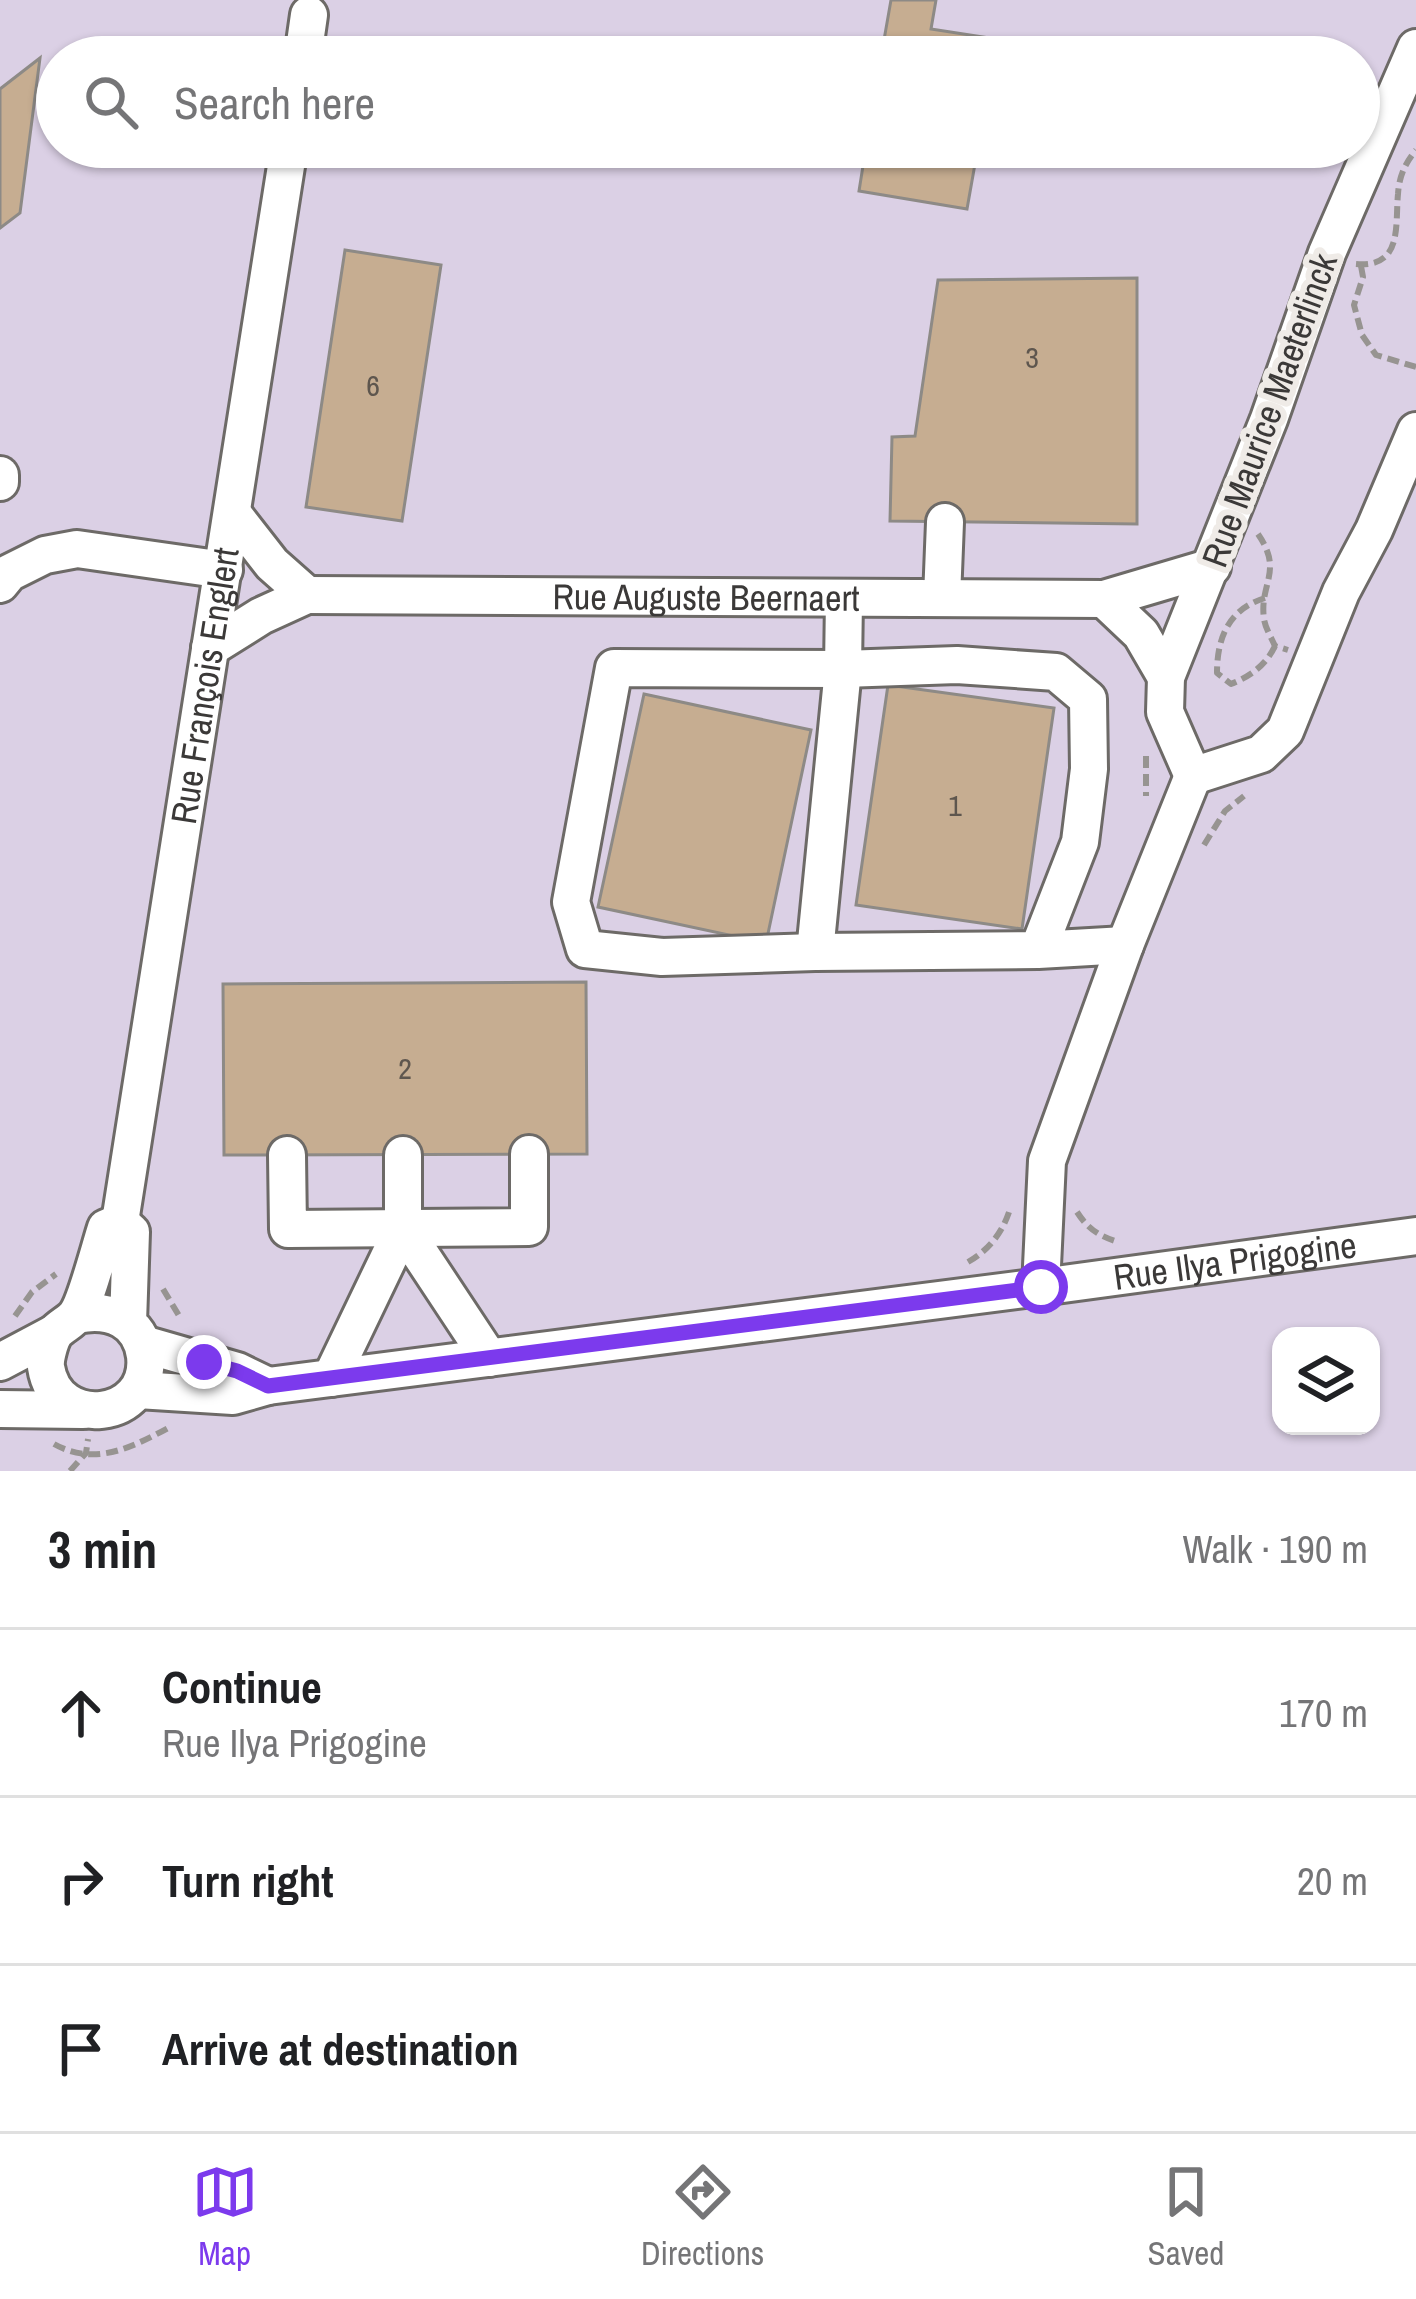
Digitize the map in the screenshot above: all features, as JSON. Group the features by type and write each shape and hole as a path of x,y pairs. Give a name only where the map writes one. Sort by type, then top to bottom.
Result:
{"street":[{"path":"306,36 310,5"},
{"name":"Rue Maurice Maeterlinck","path":"1380,154 1416,48"},
{"name":"Rue François Englert","path":"120,1222 286,168"},
{"name":"Rue Maurice Maeterlinck","path":"1166,677 1269,419 1344,260 1375,168"},
{"path":"1193,776 1261,754 1285,731 1341,592 1374,530 1416,431"},
{"path":"210,647 308,595 272,564 233,514"},
{"path":"942,598 945,522"},
{"path":"0,584 8,574 45,555 77,549 224,570"},
{"name":"Rue Auguste Beernaert","path":"308,595 1104,599 1212,567"},
{"path":"814,952 843,669 844,598"},
{"path":"1041,1287 1047,1161 1125,945 1193,776 1165,712 1166,677 1141,634 1104,599"},
{"path":"1038,950 1080,842 1089,769 1088,699 1056,672 957,665 614,668 571,902 585,949 662,958 1038,950 1125,945"},
{"path":"287,1155 288,1229 530,1227 529,1154"},
{"path":"331,1378 403,1228 403,1155"},
{"path":"0,1409 93,1412 118,1407 138,1390 146,1368 136,1333 131,1232 120,1222 106,1228 45,1365 56,1394 82,1411"},
{"path":"403,1228 489,1358"},
{"name":"Rue Ilya Prigogine","path":"138,1390 233,1396 268,1386 1416,1236"},
{"path":"0,1362 95,1311 112,1314 136,1333 268,1386"}],"path":[{"path":"1344,260 1382,260 1396,240 1400,178 1416,150"},
{"path":"1344,260 1363,277 1354,305 1362,334 1376,355 1416,367"},
{"path":"1228,521 1258,533 1269,550 1264,621 1275,646 1269,660 1231,684 1217,673 1217,651 1225,629 1250,603 1265,598"},
{"path":"1275,646 1313,659"},
{"path":"957,1268 983,1253 1005,1226 1013,1199"},
{"path":"159,1280 187,1328"}],"shaded area":[{"path":"0,0 1416,0 1416,1471 0,1471"}],"building":[{"path":"891,0 936,0 931,29 976,36 885,36"},
{"path":"36,61 20,213 0,228 0,89"},
{"path":"863,168 974,168 967,209 859,191"},
{"path":"345,250 441,265 402,521 306,507"},
{"path":"1137,278 1137,524 890,521 892,437 915,436 938,280"},
{"path":"888,685 1054,708 1022,929 856,905"},
{"path":"644,694 811,730 766,943 598,907"},
{"path":"586,982 587,1154 224,1155 223,984"}],"route":[{"path":"204,1362 268,1386 1041,1287"}]}
